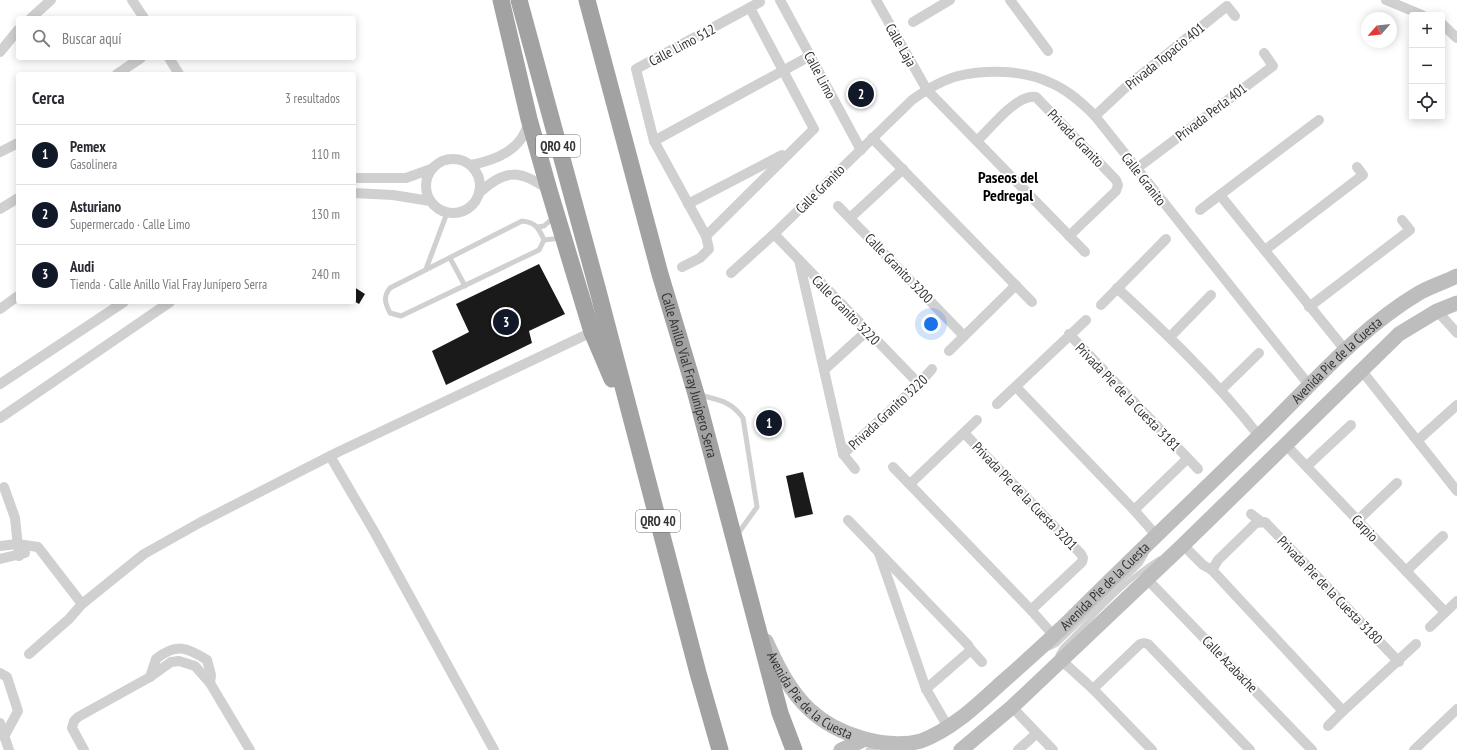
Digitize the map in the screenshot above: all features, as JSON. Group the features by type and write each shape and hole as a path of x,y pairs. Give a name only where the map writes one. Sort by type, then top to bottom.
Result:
{"highway":[{"path":"501,0 549,190 557,212 563,237 592,332 635,429"},
{"name":"QRO 40","path":"518,0 635,429 698,673 720,750"},
{"name":"Calle Anillo Vial Fray Junípero Serra","path":"587,0 660,274 696,394 780,713 794,750"}],"main road":[{"name":"Avenida Pie de la Cuesta","path":"754,615 773,656 795,694 811,711 865,745 896,745 919,742 948,727 971,710 1030,658 1259,436 1308,385 1382,319 1420,292 1457,276"},
{"name":"Avenida Pie de la Cuesta","path":"961,750 1012,707 1183,545 1399,334 1437,311 1457,303"},
{"path":"841,750 865,745"}],"street":[{"path":"33,16 51,0"},
{"path":"132,0 143,16"},
{"name":"Calle Limo","path":"780,0 861,150"},
{"name":"Calle Laja","path":"876,0 927,90"},
{"path":"913,22 950,0"},
{"path":"1010,0 1048,51"},
{"path":"1386,0 1415,12"},
{"name":"Calle Limo 512","path":"706,236 654,141 636,69 760,2"},
{"name":"Privada Topacio 401","path":"1095,116 1126,87 1227,6 1235,16"},
{"path":"682,267 700,258 709,249 706,236 791,150 814,129 750,8"},
{"path":"1445,27 1457,38"},
{"path":"0,52 16,32"},
{"name":"Privada Perla 401","path":"1136,169 1273,66 1264,53"},
{"path":"654,141 810,56"},
{"path":"120,72 138,60"},
{"path":"170,60 178,72"},
{"name":"Calle Granito","path":"731,273 774,234 912,100 927,90 957,76 987,72 1022,74 1051,83 1078,100 1095,116 1308,385"},
{"path":"927,90 1085,252"},
{"name":"Privada Granito","path":"977,141 1015,104 1029,96 1036,97 1076,137 1116,180 1118,185 1116,191 1069,236"},
{"path":"471,165 492,161 513,148 526,132 530,119"},
{"path":"1200,210 1319,120"},
{"path":"872,138 904,169 1032,302"},
{"path":"0,152 16,144"},
{"path":"688,204 791,150"},
{"path":"356,178 406,178 431,169 439,162 450,158 462,160 471,165 477,173 480,183 479,193 475,203 467,210 457,213 447,213 437,208 430,201 426,191 426,180 431,169"},
{"path":"1265,250 1363,175 1357,167"},
{"path":"850,218 904,169"},
{"path":"479,193 503,176 521,174 549,190"},
{"path":"356,193 393,195 430,201"},
{"path":"1220,195 1346,351"},
{"path":"0,209 16,199"},
{"name":"Calle Granito 3200","path":"838,206 964,336"},
{"path":"1310,307 1410,230 1402,220"},
{"name":"Calle Granito 3220","path":"774,234 867,332 919,384"},
{"path":"1101,305 1166,239"},
{"name":"Privada Granito 3220","path":"799,260 843,454 855,469"},
{"path":"949,351 1016,285"},
{"path":"1117,288 1170,336 1221,390 1259,436"},
{"path":"1170,336 1211,295"},
{"path":"0,309 16,297"},
{"path":"0,384 121,304"},
{"path":"0,418 167,304"},
{"path":"1437,311 1457,333"},
{"name":"Privada Pie de la Cuesta 3181","path":"997,404 1069,334 1086,320"},
{"path":"28,654 69,619 82,604 144,554 201,522 330,456 592,332"},
{"path":"824,370 867,332"},
{"name":"Privada Pie de la Cuesta 3181","path":"1069,334 1198,469"},
{"path":"1221,390 1259,353"},
{"name":"Privada Granito 3220","path":"843,454 919,384 932,369"},
{"path":"1362,371 1457,491"},
{"path":"1016,387 1134,510 1156,536"},
{"path":"1418,440 1457,405"},
{"name":"Privada Pie de la Cuesta 3201","path":"910,484 977,420"},
{"path":"1307,466 1351,425"},
{"name":"Privada Pie de la Cuesta 3201","path":"964,433 1081,554 1083,558 1082,562 1031,610"},
{"name":"Carpio","path":"1285,444 1445,612"},
{"path":"330,456 375,533 494,750"},
{"name":"Privada Pie de la Cuesta 3181","path":"1134,510 1187,459"},
{"path":"893,467 1031,610 1054,636"},
{"path":"1358,520 1397,483"},
{"path":"4,487 15,518 19,556"},
{"name":"Privada Pie de la Cuesta 3180","path":"1251,514 1260,521 1265,522 1398,662"},
{"path":"848,520 878,549 968,645 982,662"},
{"path":"1212,570 1218,560 1256,523 1260,521"},
{"path":"1406,571 1443,536"},
{"path":"0,546 17,544 38,547 82,604"},
{"path":"1183,545 1202,565 1212,570 1343,711"},
{"path":"0,559 19,556 38,547"},
{"path":"878,549 926,689 948,727"},
{"name":"Calle Azabache","path":"1147,579 1312,750"},
{"path":"1430,627 1457,602"},
{"path":"1093,689 1140,644 1148,644 1250,750"},
{"path":"1328,726 1416,644"},
{"path":"84,750 72,728 74,721 78,717 150,677 156,658 173,649 181,648 207,660 211,675 210,683 250,750"},
{"path":"926,689 971,650"},
{"path":"1061,660 1093,689 1152,750"},
{"path":"0,673 7,677 18,711 4,737"},
{"path":"1012,707 1052,750"},
{"path":"1420,748 1457,709"},
{"path":"0,723 9,750"},
{"path":"1018,750 1036,734"}],"lane":[{"path":"538,227 550,222 557,212"},
{"path":"426,269 447,213"},
{"path":"522,221 530,222 538,227 544,240 539,250 401,316 390,313 385,303 385,294 390,288 522,221"},
{"path":"544,240 563,237"},
{"path":"450,258 465,286"},
{"path":"696,394 726,402 736,408 743,418 757,507 734,539"},
{"path":"1030,658 1057,644 1140,564 1156,536"},
{"path":"1049,672 1062,648 1122,588 1143,569 1183,545"},
{"path":"901,750 919,742"},
{"path":"865,745 876,750"}],"building":[{"path":"539,264 565,314 529,331 532,343 446,385 432,351 469,332 456,304"},
{"path":"356,288 365,294 359,304 356,302"},
{"path":"803,472 813,514 795,518 786,476"}],"place":[{"name":"Asturiano","path":"861,94"},
{"name":"Audi","path":"506,322"},
{"name":"Pemex","path":"769,423"}],"district":[{"name":"Paseos del Pedregal","path":"1008,186"}]}
